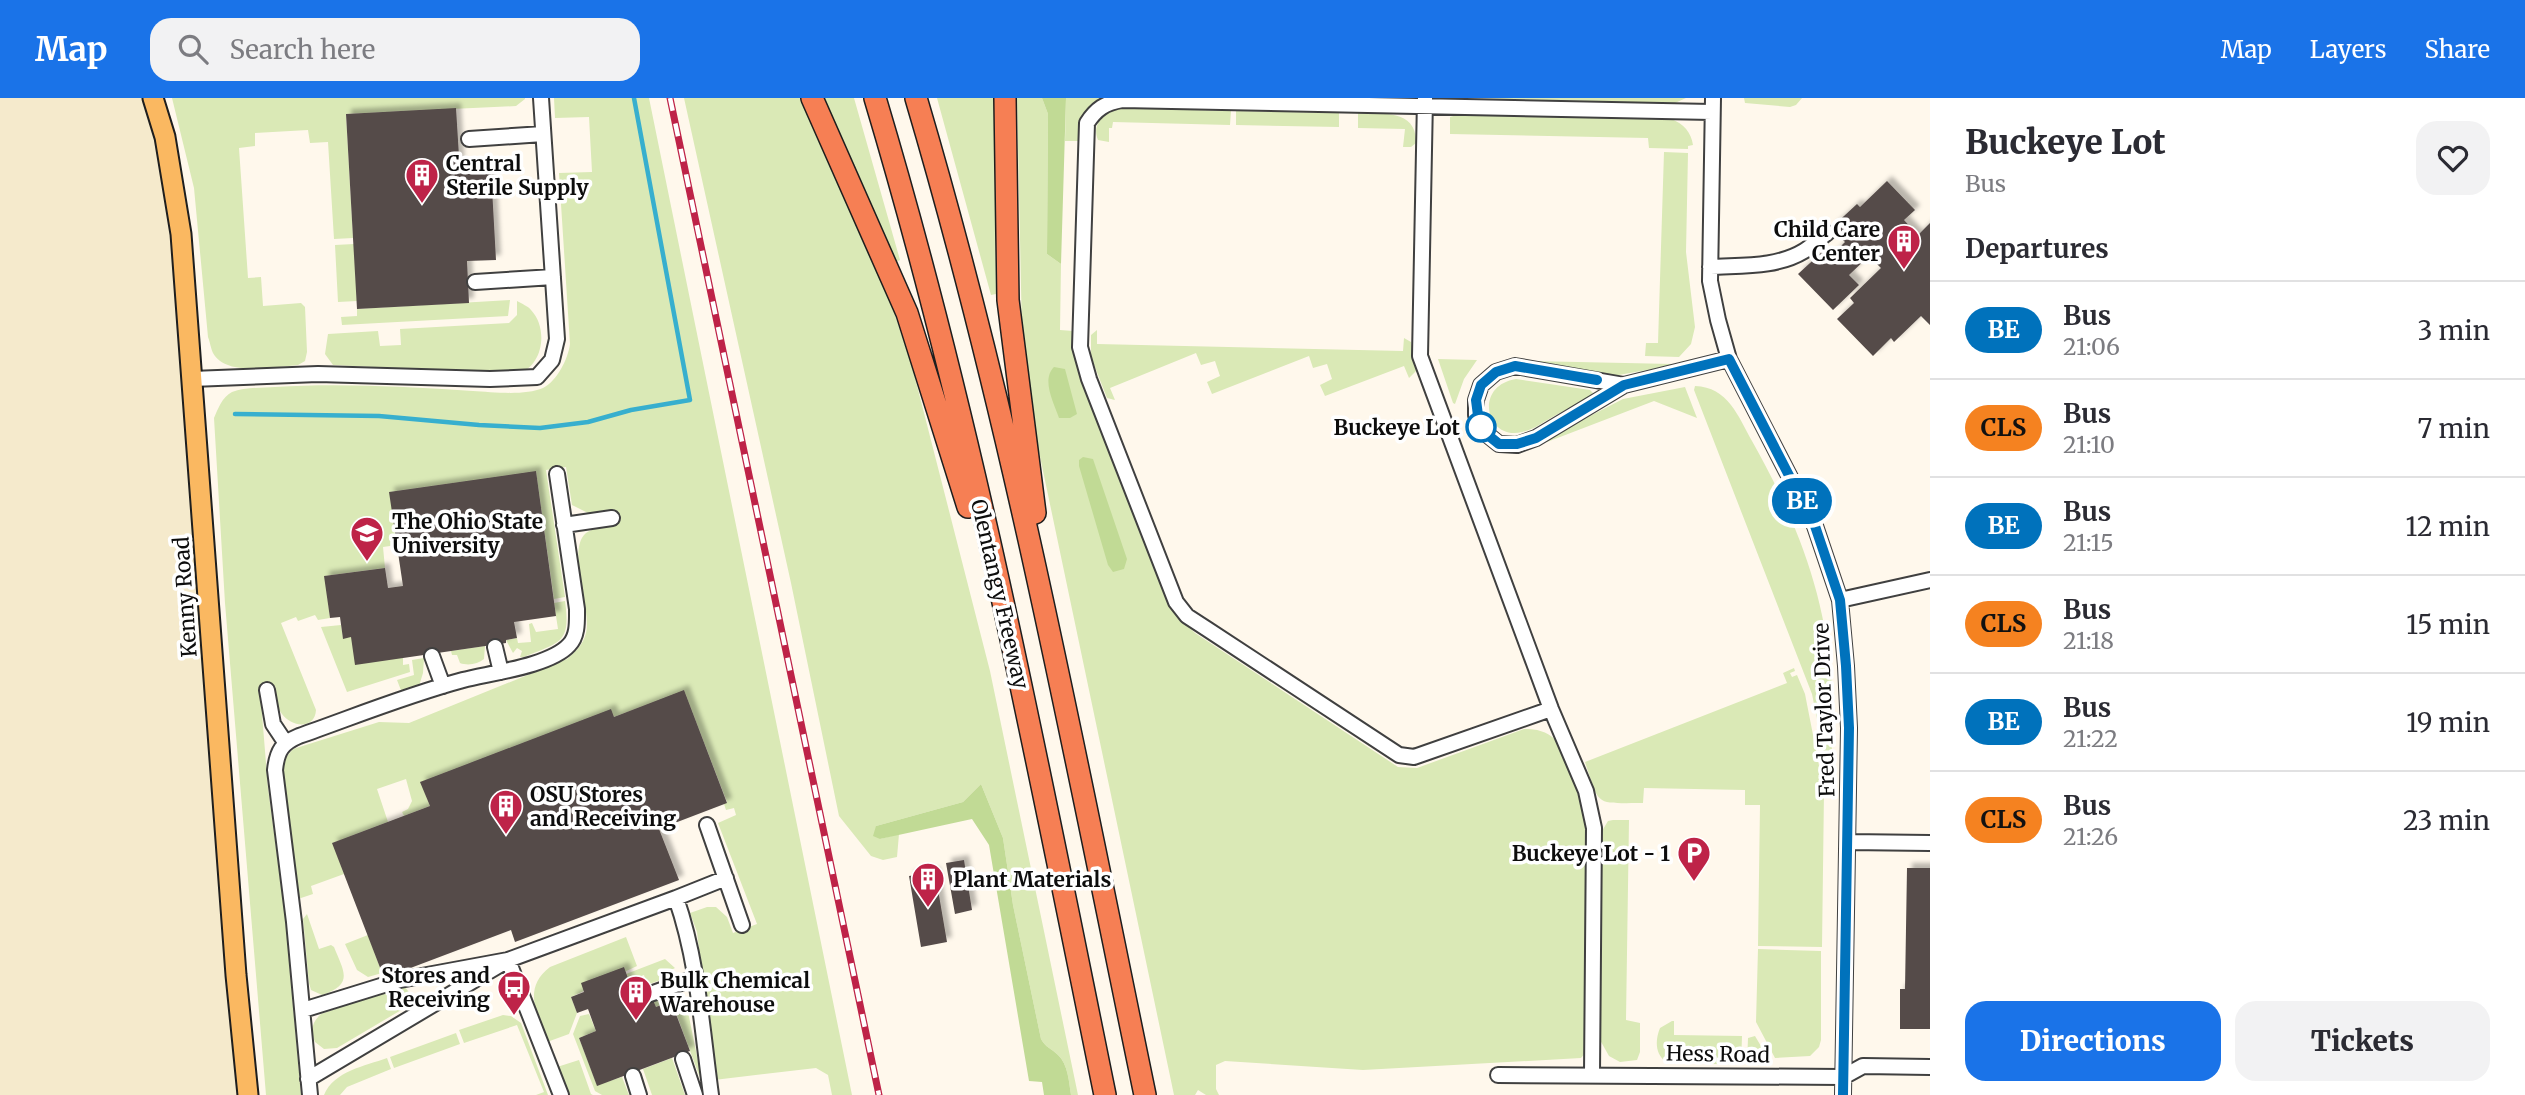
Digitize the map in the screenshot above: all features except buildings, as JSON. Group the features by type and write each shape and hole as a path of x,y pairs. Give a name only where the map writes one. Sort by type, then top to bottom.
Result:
{"highway":[{"path":"812,98 907,313 1016,662"},
{"name":"Olentangy Freeway","path":"875,98 960,418 1016,662 1105,1095"},
{"name":"Olentangy Freeway","path":"916,98 998,409 1054,654 1145,1095"},
{"path":"1005,98 1008,300 1054,654"}],"main road":[{"name":"Kenny Road","path":"153,98 165,137 181,234 236,975 248,1095"}],"street":[{"path":"192,379 318,374 490,379 537,377 552,360 557,339 541,98"},
{"path":"1551,709 1414,757 1399,755 1378,744 1187,616 1176,602 1089,379 1080,347 1085,129 1094,113 1107,103 1122,100 1713,105"},
{"path":"1425,103 1420,356 1551,709 1586,791 1594,828 1592,1074"},
{"name":"Fred Taylor Drive","path":"1713,105 1710,281 1729,359 1815,526 1840,600 1849,728 1843,1095"},
{"path":"469,139 543,134"},
{"path":"1710,267 1769,264 1783,260 1804,251 1827,233"},
{"path":"475,282 553,277"},
{"path":"1624,385 1515,366 1496,372 1481,385 1476,400 1476,415 1484,432 1499,444 1517,444 1536,438 1624,385 1729,359"},
{"path":"310,1095 303,1010 275,770 277,756 285,742 443,686 501,671 558,653 568,647 574,639 577,609 556,474"},
{"path":"564,525 612,518"},
{"path":"1840,600 1930,580"},
{"path":"495,647 501,671"},
{"path":"432,656 443,686"},
{"path":"267,690 273,724 285,742"},
{"path":"707,825 743,925"},
{"path":"1848,842 1930,843"},
{"path":"303,1010 400,980 508,960 726,878"},
{"path":"676,898 686,926 711,1095"},
{"path":"308,1079 508,960"},
{"path":"508,960 561,1095"},
{"path":"639,998 695,978"},
{"path":"682,1059 695,1095"},
{"name":"Hess Road","path":"1498,1075 1843,1077 1863,1066 1930,1067"},
{"path":"633,1076 639,1095"}],"shaded area":[{"path":"0,98 153,98 165,137 248,1095 0,1095"}],"green space":[{"path":"172,98 525,99 516,106 346,114 353,238 334,239 328,142 310,143 308,130 255,133 255,146 239,148 248,278 261,277 263,306 301,303 305,307 305,361 298,365 252,369 229,365 219,360 213,353 208,337 194,188"},
{"path":"554,98 649,98 852,1095 832,1095 828,1075 816,1068 714,1080 697,932 690,913 716,907 727,917 733,933 757,924 718,823 736,815 734,808 726,810 724,804 727,802 684,691 614,717 610,710 421,782 430,806 404,816 402,812 408,809 412,801 406,779 377,789 388,822 333,843 344,874 311,886 313,894 298,899 282,768 283,761 293,749 379,722 409,723 567,659 581,645 587,622 579,566 578,552 581,541 589,531 617,525 615,511 590,514 572,505 566,467 546,470 565,597 554,599 536,472 390,492 397,545 383,547 385,568 325,576 330,618 318,620 315,615 298,621 296,617 281,623 316,710 312,721 296,724 282,714 275,686 260,689 301,1095 266,1095 225,603 214,418 229,394 247,388 349,385 518,393 548,385 564,363 570,344 559,173 592,172 589,117 555,118"},
{"path":"684,98 802,98 885,284 913,370 990,671 1078,1095 1071,1095 1064,1063 1041,1039 1013,905 1003,838 981,784 963,802 876,826 880,839 899,834 897,857 883,860 871,856 839,816 791,583"},
{"path":"822,98 854,98 900,260 896,262"},
{"path":"937,98 994,98 996,294 991,295"},
{"path":"1017,98 1042,98 1048,114 1047,254 1061,264 1060,330 1073,331 1075,348 1179,617 1195,633 1398,767 1417,768 1524,729 1541,731 1556,740 1578,792 1588,848 1586,1052 1581,1058 1363,1070 1225,1061 1216,1065 1216,1089 1219,1095 1206,1095 1198,1090 1195,1095 1174,1095 1034,428 1022,334"},
{"path":"1042,98 1066,98 1061,264 1047,254 1048,114"},
{"path":"1066,98 1101,98 1084,116 1080,141 1065,141"},
{"path":"1464,98 1686,98 1675,103"},
{"path":"1744,98 1802,98 1790,107 1745,103"},
{"path":"1120,108 1231,111 1230,125 1113,122 1112,128 1109,128 1109,142 1098,140 1096,129 1101,119"},
{"path":"1236,111 1339,113 1339,127 1236,125"},
{"path":"1358,113 1387,114 1404,119 1411,124 1415,132 1416,143 1411,147 1403,147 1405,129 1358,128"},
{"path":"1450,117 1671,119 1686,129 1693,145 1688,146 1688,149 1649,148 1648,138 1450,134"},
{"path":"1664,152 1688,153 1686,252 1695,327 1691,344 1679,357 1645,356 1646,343 1658,343"},
{"path":"354,244 357,301 338,302 335,245"},
{"path":"510,300 508,316 342,325 341,317 357,316 357,309"},
{"path":"517,301 530,309 537,318 541,337 538,356 533,364 517,374 333,365 325,354 328,334 378,331 380,346 401,345 400,329 509,323 517,315"},
{"path":"1097,330 1097,344 1403,351 1404,338 1411,342 1416,371 1409,378 1404,366 1325,396 1320,385 1332,379 1327,364 1313,368 1309,356 1212,394 1207,382 1220,376 1215,361 1201,365 1196,353 1110,388 1115,400 1107,398 1091,357 1091,335"},
{"path":"1438,359 1477,360 1464,379 1455,404 1453,403"},
{"path":"1530,361 1673,364 1675,365 1613,376"},
{"path":"1054,367 1065,369 1077,414 1070,418 1059,418 1052,399 1049,378"},
{"path":"1516,379 1590,390 1593,393 1531,429 1510,433 1493,421 1489,412 1490,401 1502,384"},
{"path":"1695,386 1724,397 1737,413 1783,500 1807,560 1829,653 1833,700 1831,789 1812,694 1694,390"},
{"path":"1685,387 1697,418 1654,401 1547,442 1545,439 1623,399"},
{"path":"1083,457 1093,459 1127,559 1124,569 1113,572 1108,565 1079,466 1079,460"},
{"path":"565,601 566,626 560,640 524,657 520,657 522,651 517,648 513,653 506,640 517,638 518,643 531,642 529,624 532,623 536,632 558,629 554,603"},
{"path":"341,625 343,638 351,637 403,658 403,665 409,664 410,672 347,692 321,627"},
{"path":"485,646 484,659 473,664 460,663 457,655 452,655 451,651"},
{"path":"424,658 419,686 402,693 397,680 414,675 412,660"},
{"path":"1794,668 1795,671 1790,673 1792,677 1797,675 1805,694 1824,791 1822,947 1758,946 1760,805 1745,805 1745,790 1644,788 1643,803 1608,802 1597,795 1585,762 1787,683 1783,673"},
{"path":"981,784 1003,838 1013,905 1041,1039 1064,1063 1071,1095 1044,1095 1042,1082 1029,1081 989,845 972,819 880,839 873,836 876,826 963,802"},
{"path":"1629,820 1626,1020 1640,1023 1640,1052 1637,1060 1620,1062 1609,1056 1600,1040 1602,831 1608,821"},
{"path":"307,914 319,949 331,945 334,947 343,970 344,976 339,986 322,995 311,990 309,983 303,919"},
{"path":"368,935 382,973 368,977 357,970 345,944"},
{"path":"626,937 637,966 571,997 577,1013 569,1034 547,1042 534,1002 536,984 541,975 550,967"},
{"path":"1758,949 1821,951 1821,1040 1819,1047 1810,1056 1775,1058 1756,1022"},
{"path":"665,959 675,968 669,971 671,976 647,985 644,975 628,981 626,974"},
{"path":"401,986 411,995 408,1006 337,1048 324,1049 315,1042 313,1026 321,1014"},
{"path":"675,993 685,997 703,1086 672,1002 656,1007 653,1001"},
{"path":"589,1014 596,1031 579,1038 597,1085 622,1077 629,1095 602,1095 595,1091 573,1034 580,1016"},
{"path":"503,1015 511,1016 521,1023 548,1095 536,1095 544,1092 517,1025 464,1043 459,1030"},
{"path":"1672,1021 1674,1035 1742,1036 1741,1065 1666,1062 1658,1051 1657,1037 1660,1028"},
{"path":"456,1033 460,1044 394,1068 390,1057"},
{"path":"1755,1036 1768,1058 1768,1065 1747,1065 1748,1038"},
{"path":"387,1058 391,1069 347,1087 340,1095 324,1095 335,1080 343,1075"},
{"path":"672,1058 685,1095 652,1095 643,1069"},
{"path":"579,1060 593,1095 568,1095 557,1067"}],"waterway":[{"path":"235,414 379,416 540,428 588,422 631,410 690,400 634,98"}],"railway":[{"path":"670,98 879,1095"}],"bus line":[{"name":"BE","path":"1597,380 1515,366 1496,372 1481,385 1476,400 1476,415 1484,432 1499,444 1517,444 1536,438 1624,385 1729,359 1815,526 1840,600 1846,666 1849,755 1843,1095"}],"place":[{"name":"Central Sterile Supply","path":"422,205"},
{"name":"Child Care Center","path":"1904,271"},
{"name":"Buckeye Lot","path":"1481,427"},
{"name":"The Ohio State University","path":"367,563"},
{"name":"OSU Stores and Receiving","path":"506,836"},
{"name":"Buckeye Lot - 1","path":"1694,883"},
{"name":"Plant Materials","path":"928,909"},
{"name":"Stores and Receiving","path":"514,1017"},
{"name":"Bulk Chemical Warehouse","path":"636,1022"}]}
